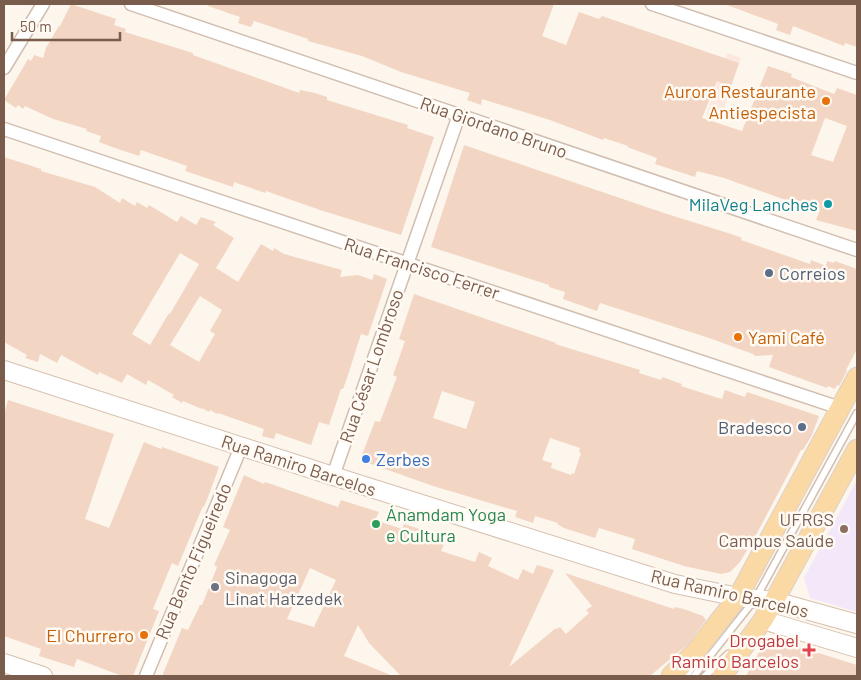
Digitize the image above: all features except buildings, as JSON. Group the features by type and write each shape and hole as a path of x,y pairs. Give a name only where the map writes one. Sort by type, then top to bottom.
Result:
{"main road":[{"path":"722,676 763,620 756,598 849,410 857,377"},
{"path":"672,676 696,650 756,598 857,448"}],"street":[{"path":"4,68 43,4"},
{"name":"Rua Giordano Bruno","path":"131,4 857,250"},
{"path":"652,4 857,73"},
{"name":"Rua César Lombroso","path":"333,476 459,115"},
{"name":"Rua Francisco Ferrer","path":"4,129 849,410"},
{"name":"Rua Ramiro Barcelos","path":"4,370 675,584 756,598 857,624"},
{"name":"Rua Bento Figueiredo","path":"146,676 241,447"},
{"name":"Rua Ramiro Barcelos","path":"763,620 857,648"},
{"path":"4,663 43,676"}],"lane":[{"path":"849,410 857,395"},
{"path":"686,676 756,598"},
{"path":"694,676 756,598"},
{"path":"705,676 763,620"}],"shaded area":[{"path":"727,53 741,58 720,120 706,115"},
{"name":"UFRGS Campus Saúde","path":"857,480 857,612 810,598 804,578"}],"place":[{"name":"Aurora Restaurante Antiespecista","path":"826,101"},
{"name":"MilaVeg Lanches","path":"828,204"},
{"name":"Correios","path":"769,273"},
{"name":"Yami Café","path":"738,337"},
{"name":"Bradesco","path":"802,427"},
{"name":"Zerbes","path":"366,459"},
{"name":"Ánamdam Yoga e Cultura","path":"376,524"},
{"name":"UFRGS Campus Saúde","path":"844,529"},
{"name":"Sinagoga Linat Hatzedek","path":"215,587"},
{"name":"El Churrero","path":"144,635"},
{"name":"Drogabel Ramiro Barcelos","path":"809,650"}]}
